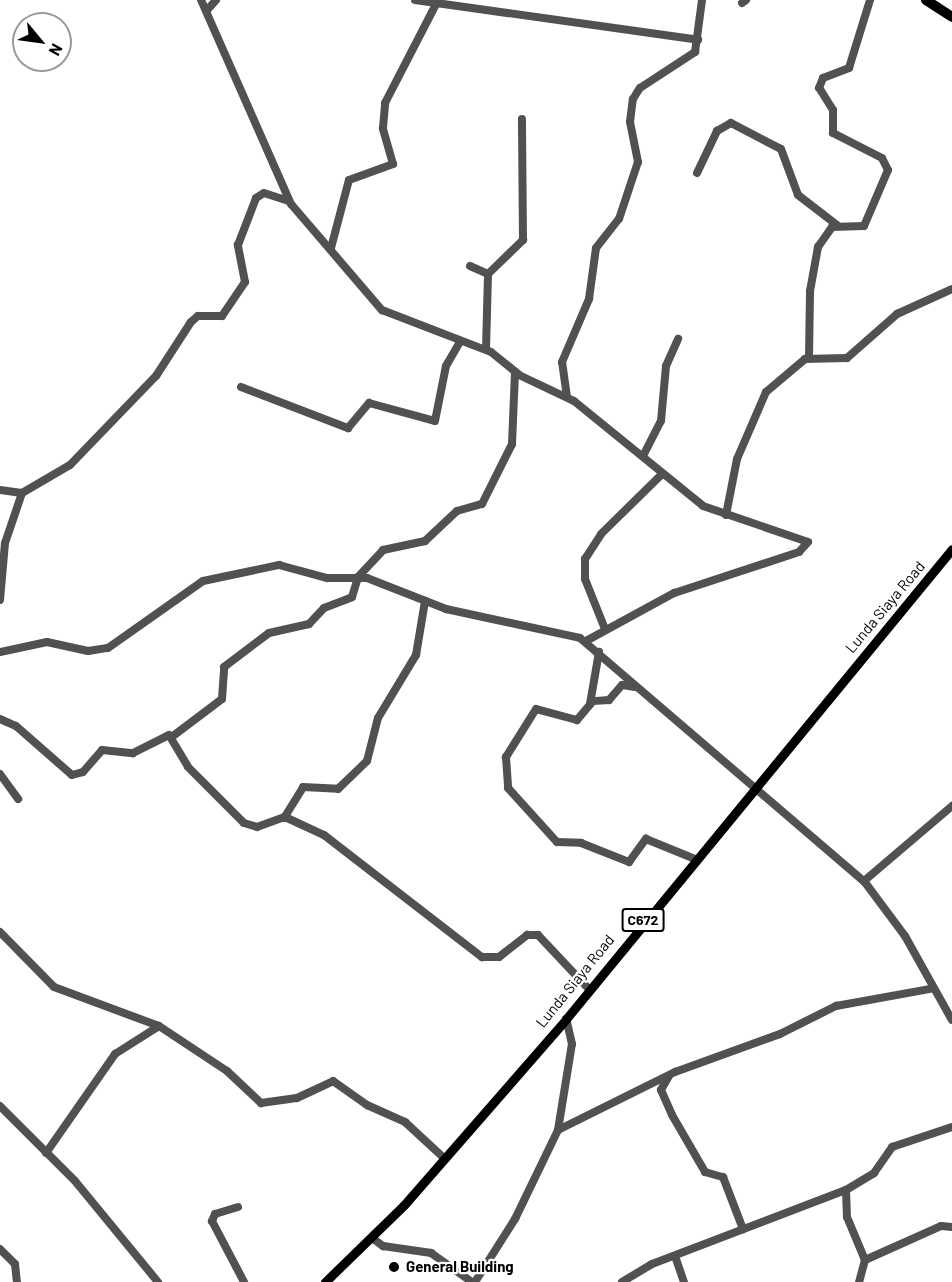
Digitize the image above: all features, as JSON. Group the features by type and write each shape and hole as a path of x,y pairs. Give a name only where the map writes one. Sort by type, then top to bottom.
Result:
{"highway":[{"path":"926,0 952,17"}],"main road":[{"name":"Lunda Siaya Road","path":"325,1282 372,1238 445,1159 566,1019 587,987 952,549"}],"street":[{"path":"201,0 208,9 289,201 382,310 460,342 486,350 515,372 567,397 643,456 661,475 693,501 726,514 802,537 808,545 674,593 586,641"},
{"path":"208,9 216,0"},
{"path":"415,0 698,40"},
{"path":"567,397 562,362 589,299 596,248 619,219 638,162 630,122 635,95 689,59 698,40 702,0"},
{"path":"697,173 717,131 731,123 781,149 798,195 837,225 864,226 888,170 882,158 833,134 832,110 819,88 825,76 849,68 870,0"},
{"path":"331,248 349,180 393,164 383,128 386,103 436,4"},
{"path":"486,350 488,274 523,240 522,119"},
{"path":"0,490 22,493 70,465 156,376 195,318 222,316 244,282 238,245 255,198 264,193 289,201"},
{"path":"809,357 814,263 821,240 837,225"},
{"path":"470,266 488,274"},
{"path":"726,514 731,477 760,402 809,357 847,358 897,314 952,290"},
{"path":"643,456 661,421 666,366 678,339"},
{"path":"241,387 348,428 369,403 435,421 446,366 460,342"},
{"path":"172,736 222,699 224,667 274,629 305,626 324,608 350,599 358,577 387,548 425,541 453,514 485,501 512,444 515,372"},
{"path":"605,629 585,579 585,559 601,534 661,475"},
{"path":"0,600 5,543 22,493"},
{"path":"0,652 47,642 88,651 108,648 189,588 225,573 279,565 327,578 358,577 425,601 586,641 637,687 756,785 864,881 905,936 930,989 952,1020"},
{"path":"0,719 16,726 72,775 83,772 102,750 133,753 166,734 172,736 188,767 237,819 258,827 284,818 303,787 338,789 367,761 378,718 417,652 425,601"},
{"path":"599,652 590,704 577,720 536,709 506,757 511,793 556,842 581,843 629,862 646,839 695,859"},
{"path":"590,704 609,700 623,685 637,687"},
{"path":"0,774 18,799"},
{"path":"864,881 952,806"},
{"path":"284,818 324,836 475,954 496,959 534,934 587,987"},
{"path":"1,934 54,987 159,1026 227,1071 261,1103 297,1098 333,1081 367,1105 405,1122 445,1159"},
{"path":"558,1130 675,1072 780,1034 836,1006 930,989"},
{"path":"372,1238 383,1246 440,1257 474,1282 515,1219 558,1130 572,1044 566,1019"},
{"path":"46,1153 112,1051 159,1026"},
{"path":"675,1072 662,1084 664,1099 705,1172 723,1177 743,1228"},
{"path":"0,1106 116,1227 158,1282"},
{"path":"622,1282 675,1256 743,1228 846,1190 874,1173 892,1147 952,1127"},
{"path":"846,1190 847,1217 865,1260 859,1282"},
{"path":"238,1207 215,1214 212,1221 244,1282"},
{"path":"865,1260 941,1226 952,1227"},
{"path":"0,1249 15,1264 17,1282"},
{"path":"675,1256 684,1282"}],"place":[{"name":"General Building","path":"394,1267"}]}
